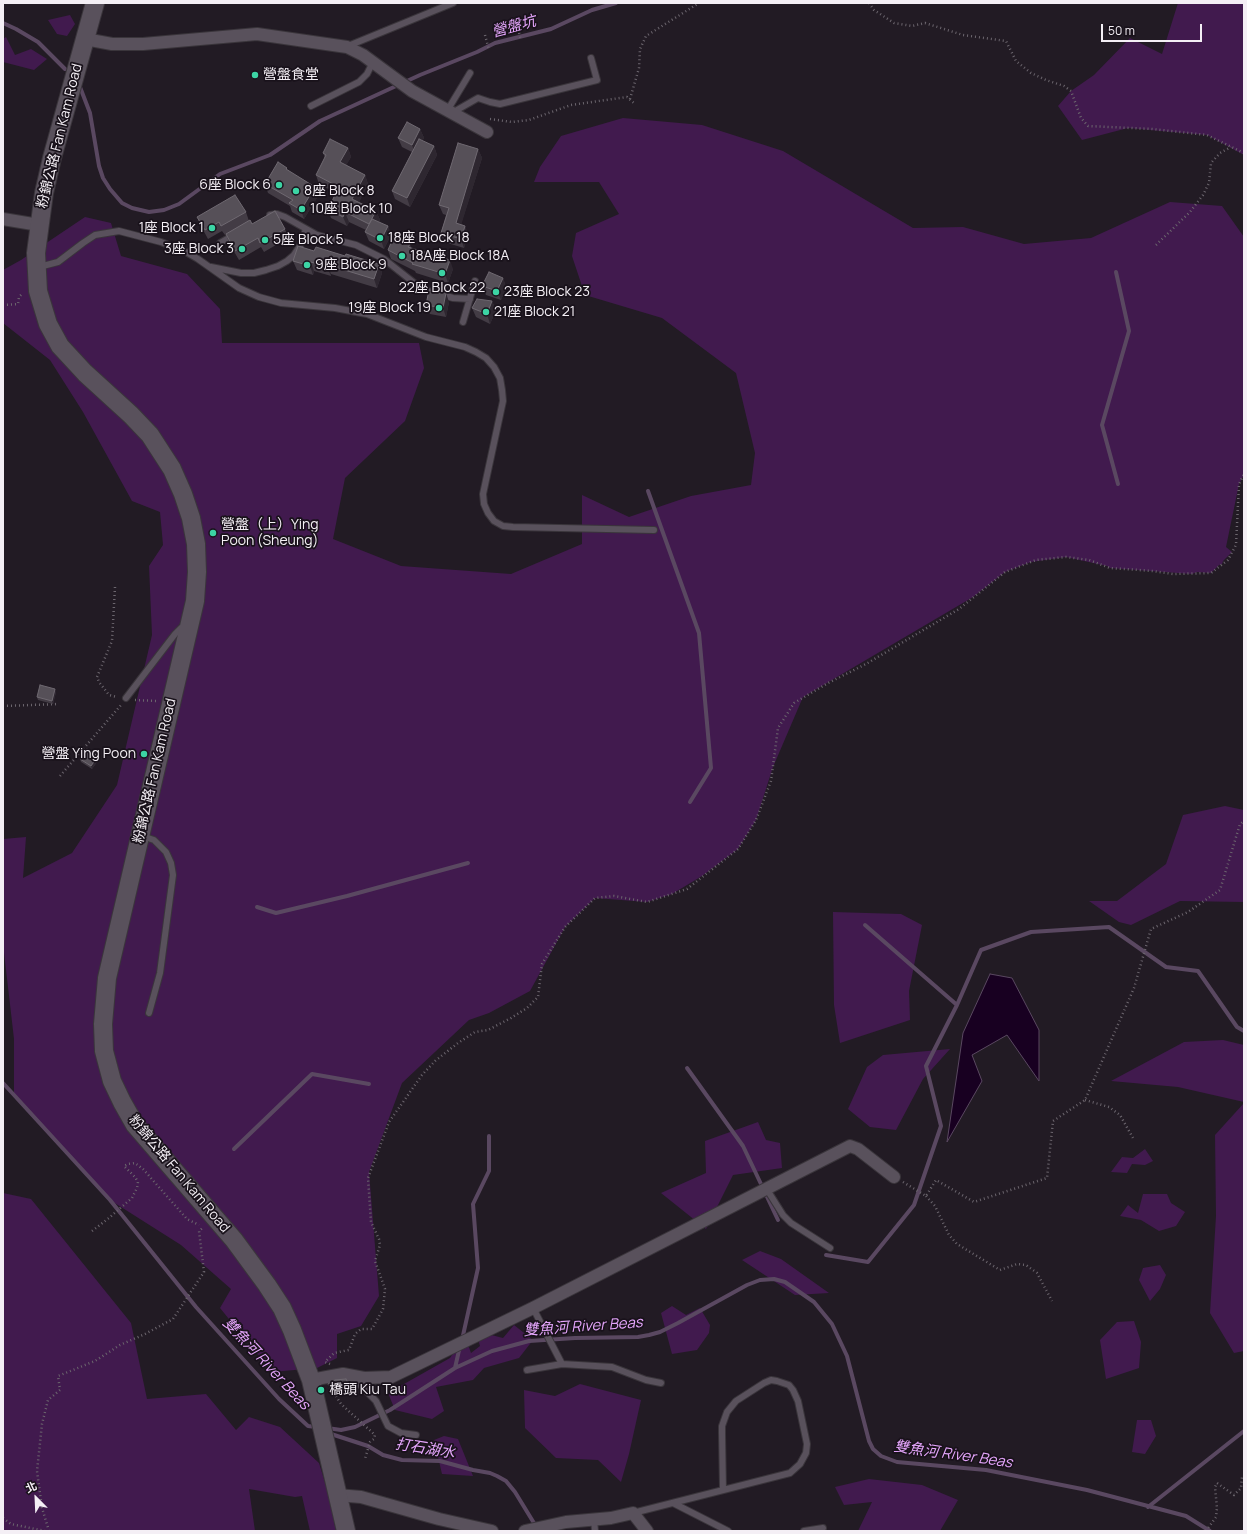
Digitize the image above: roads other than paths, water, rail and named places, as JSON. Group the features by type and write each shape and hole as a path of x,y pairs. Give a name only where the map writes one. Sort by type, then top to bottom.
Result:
{"main road":[{"name":"粉錦公路 Fan Kam Road","path":"95,3 47,178 39,225 36,268 38,291 48,324 60,346 85,373 131,415 150,435 164,455 179,483 191,518 197,559 196,592 189,626 106,988 103,1036 109,1072 116,1091 135,1125 234,1240 282,1308 311,1380 346,1531"}],"street":[{"path":"85,39 112,44 143,44 242,34 257,34 347,47 367,58 412,91 487,132"},
{"path":"3,219 39,225"},
{"path":"311,1380 343,1374 364,1378 391,1376 533,1308 850,1146 858,1149 894,1177"},
{"path":"337,1495 361,1497 439,1519 492,1531"},
{"path":"525,1531 566,1522 595,1525 611,1518 633,1513 648,1531"}],"lane":[{"path":"347,47 453,3"},
{"path":"311,106 359,82 367,74 371,66 367,58"},
{"path":"450,112 457,110 478,98 500,104 598,80 591,58"},
{"path":"450,112 470,73"},
{"path":"262,218 277,214 285,217 317,235 356,245 384,259 418,286 429,291 453,298 470,300"},
{"path":"210,267 241,273 254,273 278,266 294,255 300,246 306,230"},
{"path":"36,268 58,262 95,235 119,231 174,246 198,259 239,288 259,297 281,303 335,308 367,314 426,337 465,347 486,358 494,367 500,378 503,401 484,494 484,504 494,521 503,526 513,527 654,530"},
{"path":"220,243 238,233"},
{"path":"464,322 475,281"},
{"path":"126,698 175,634 181,628 189,626"},
{"path":"140,836 154,840 162,847 169,858 173,875 160,973 149,1013"},
{"path":"766,1188 783,1215 791,1223 830,1248"},
{"path":"533,1308 562,1364"},
{"path":"527,1370 562,1364 612,1367 641,1379 661,1383"},
{"path":"350,1375 373,1398 388,1426 401,1433 416,1435"},
{"path":"633,1513 723,1490 790,1472 800,1464 806,1453 807,1444 798,1401 789,1385 778,1380 771,1380 764,1383 736,1401 727,1412 722,1426 723,1490"},
{"path":"673,1503 728,1531"},
{"path":"804,1531 823,1528"}],"waterway":[{"name":"營盤坑","path":"80,87 90,113 99,166 103,178 110,189 122,203 132,208 149,212 164,210 179,204 220,174 270,155 320,121 420,75 477,52 495,43 551,29 592,10 616,3"},
{"path":"3,23 38,42 65,69"},
{"path":"1116,272 1129,331 1102,425 1118,484"},
{"path":"648,491 699,633 711,768 690,802"},
{"path":"257,907 276,913 347,896 468,863"},
{"path":"865,925 957,1005"},
{"path":"826,1255 868,1262 914,1205 941,1126 926,1066 957,1005 981,950 1031,932 1109,927 1166,967 1198,971 1237,1027 1244,1031"},
{"path":"687,1068 743,1146 778,1220"},
{"path":"234,1149 312,1074 369,1084"},
{"name":"雙魚河 River Beas","path":"3,1083 110,1200 196,1307 279,1399 308,1426 316,1427"},
{"path":"462,1340 478,1268 473,1204 489,1171 489,1136"},
{"name":"雙魚河 River Beas","path":"327,1428 341,1430 355,1427 390,1410 455,1368 492,1351 529,1341 575,1338 638,1337 649,1335 660,1332 678,1323 747,1285 760,1280 774,1279 785,1282 814,1302 832,1324 847,1356 869,1441 873,1449 881,1456 897,1462 986,1470 1087,1490 1186,1516 1210,1531"},
{"path":"455,1368 460,1346"},
{"path":"1148,1507 1244,1431"},
{"name":"打石湖水","path":"328,1433 368,1446 383,1455 402,1460 440,1461 497,1476 506,1481 515,1492 537,1528"}],"place":[{"name":"營盤食堂","path":"255,75"},
{"name":"6座 Block 6","path":"279,185"},
{"name":"8座 Block 8","path":"296,191"},
{"name":"10座 Block 10","path":"302,209"},
{"name":"1座 Block 1","path":"212,228"},
{"name":"18座 Block 18","path":"380,238"},
{"name":"5座 Block 5","path":"265,240"},
{"name":"3座 Block 3","path":"242,249"},
{"name":"18A座 Block 18A","path":"402,256"},
{"name":"9座 Block 9","path":"307,265"},
{"name":"22座 Block 22","path":"442,273"},
{"name":"23座 Block 23","path":"496,292"},
{"name":"19座 Block 19","path":"439,308"},
{"name":"21座 Block 21","path":"486,312"},
{"name":"營盤（上）Ying Poon (Sheung)","path":"213,533"},
{"name":"營盤 Ying Poon","path":"144,754"},
{"name":"橋頭 Kiu Tau","path":"321,1390"}]}
